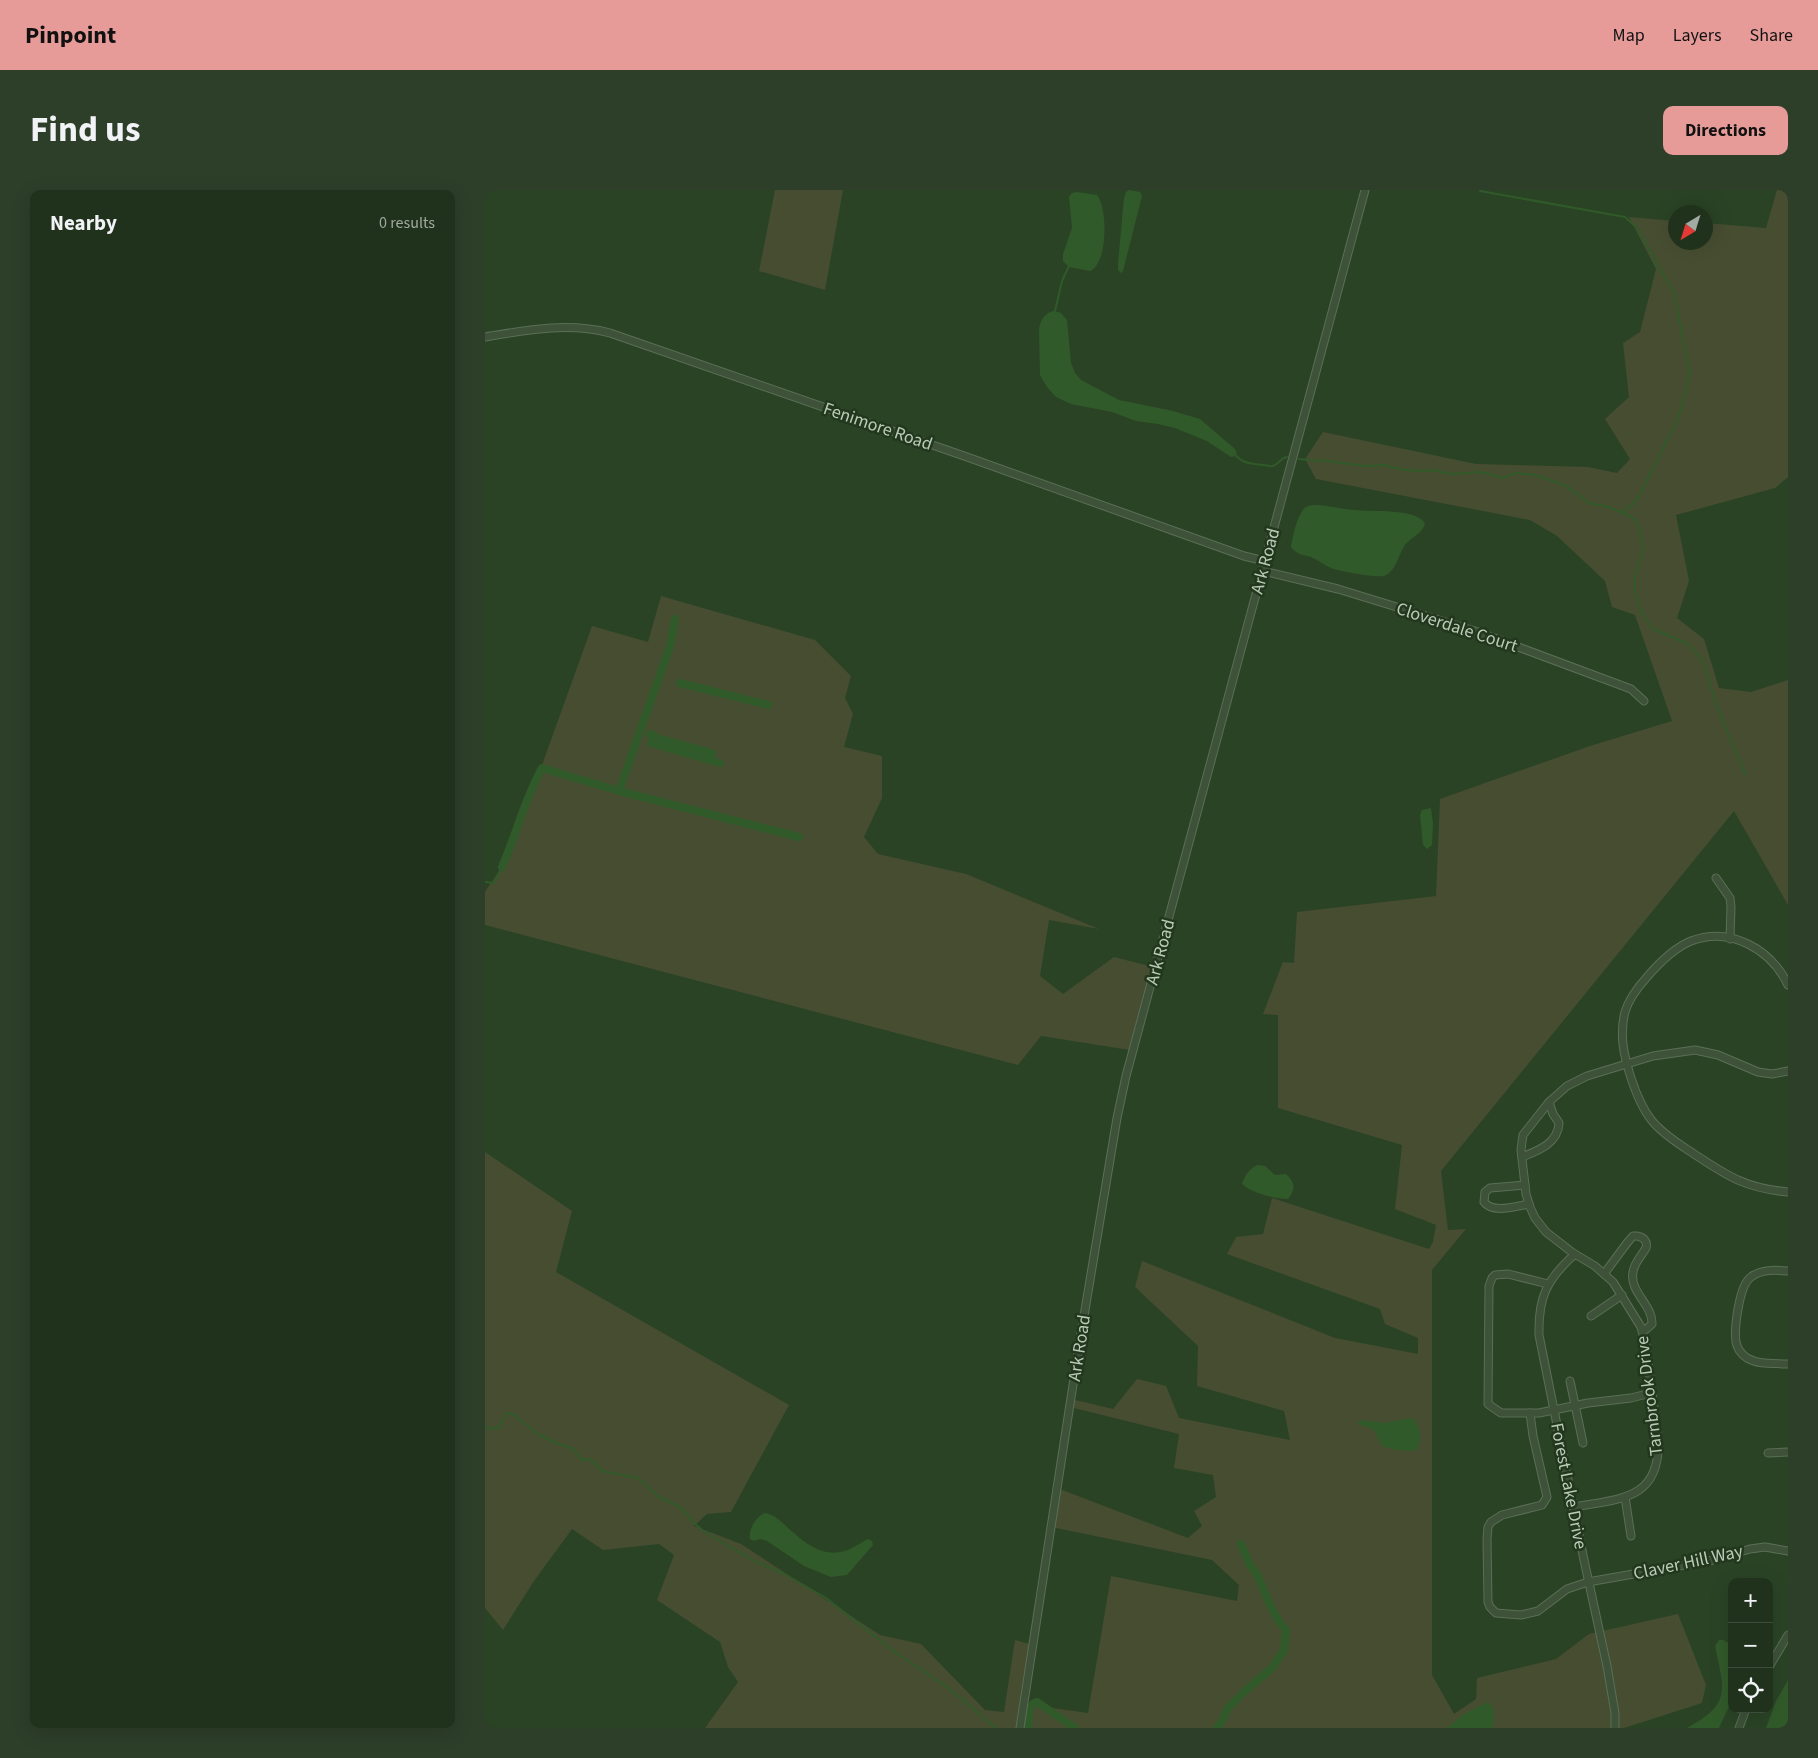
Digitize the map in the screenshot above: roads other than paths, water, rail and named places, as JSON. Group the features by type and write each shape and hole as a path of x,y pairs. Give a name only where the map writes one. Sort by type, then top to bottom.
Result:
{"street":[{"name":"Ark Road","path":"1020,1728 1080,1337 1117,1118 1129,1066 1365,190"},
{"name":"Fenimore Road","path":"485,337 561,327 586,328 611,333 1245,556 1265,561"},
{"name":"Cloverdale Court","path":"1263,571 1338,589 1478,632 1631,689 1644,700"},
{"path":"1716,878 1730,898 1730,938"},
{"path":"1788,985 1779,968 1763,952 1747,943 1730,938 1706,937 1684,945 1669,956 1644,980 1628,1003 1624,1018 1622,1044 1639,1101 1656,1127 1668,1137 1740,1182 1765,1189 1788,1192"},
{"name":"Tarnbrook Drive","path":"1574,1507 1625,1497 1637,1492 1648,1483 1657,1463 1656,1425 1643,1332 1613,1282 1541,1226 1529,1204 1525,1185 1521,1145 1523,1135 1549,1102 1573,1082 1658,1054 1695,1050 1718,1055 1757,1072 1772,1074 1788,1071"},
{"path":"1522,1157 1544,1148 1557,1132 1559,1124 1549,1102"},
{"path":"1525,1185 1490,1188 1485,1192 1485,1202 1495,1209 1529,1204"},
{"path":"1604,1274 1630,1239 1637,1236 1644,1239 1647,1248 1634,1267 1633,1277 1636,1288 1652,1318 1652,1324 1643,1332"},
{"name":"Forest Lake Drive","path":"1575,1254 1560,1268 1548,1284 1541,1304 1539,1335 1588,1582 1607,1666 1615,1713 1615,1728"},
{"path":"1788,1271 1760,1272 1747,1280 1741,1293 1736,1340 1741,1352 1747,1358 1768,1364 1788,1364"},
{"path":"1548,1284 1504,1274 1495,1275 1492,1278 1489,1286 1488,1404 1501,1413 1530,1413 1553,1411 1651,1393"},
{"path":"1591,1316 1622,1295"},
{"path":"1570,1381 1583,1443"},
{"name":"Claver Hill Way","path":"1530,1413 1533,1436 1547,1497 1542,1505 1502,1515 1491,1522 1488,1527 1488,1591 1490,1607 1496,1613 1521,1614 1533,1612 1548,1605 1567,1589 1588,1582 1713,1560 1750,1549 1765,1547 1788,1551"},
{"path":"1768,1453 1788,1452"},
{"path":"1625,1497 1631,1536"},
{"path":"1773,1660 1788,1635"},
{"path":"1739,1728 1745,1713"}],"waterway":[{"path":"1480,191 1625,217 1637,228 1674,293 1689,371 1687,386 1678,419 1638,498 1622,512"},
{"path":"1055,311 1062,281 1069,266"},
{"path":"1234,454 1245,462 1270,466 1287,457"},
{"path":"1299,459 1325,460 1367,466 1384,465 1404,470 1434,470 1453,474 1480,472 1503,478 1516,473 1535,475 1565,485 1589,503 1609,507 1630,516 1635,520 1639,528 1644,548 1635,576 1635,592 1642,614 1654,629 1688,644 1700,657 1705,666 1715,702 1745,774"},
{"path":"619,791 670,646 675,619"},
{"path":"680,683 768,705"},
{"path":"650,734 657,738 712,753"},
{"path":"651,743 720,763"},
{"path":"502,867 542,768 619,791 799,837"},
{"path":"485,882 494,883 502,867"},
{"path":"485,1427 492,1429 499,1427 508,1413 513,1414 538,1434 572,1448 582,1460 591,1459 602,1471 638,1478 658,1496 680,1507 706,1533 826,1598 896,1653 950,1689 996,1728"},
{"path":"1217,1728 1228,1708 1273,1667 1284,1651 1286,1630 1270,1605 1257,1574 1250,1565 1241,1544"},
{"path":"1028,1728 1030,1709 1037,1702 1075,1728"}]}
